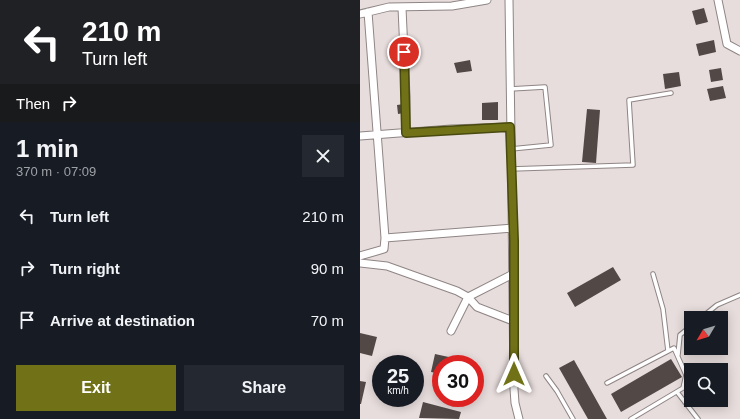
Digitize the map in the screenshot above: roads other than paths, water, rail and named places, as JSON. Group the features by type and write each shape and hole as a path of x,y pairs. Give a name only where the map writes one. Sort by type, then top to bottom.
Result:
{"street":[{"path":"360,14 389,7 402,8 452,6 487,0"},
{"path":"509,0 513,321 515,403 519,419"},
{"path":"718,0 727,44 740,51"},
{"path":"402,8 406,133"},
{"path":"360,256 384,249 385,238 368,12"},
{"path":"360,136 510,127"},
{"path":"385,238 513,228"},
{"path":"360,263 387,266 458,291 468,297 477,307 513,321"},
{"path":"451,331 468,297 513,274"}],"lane":[{"path":"510,89 545,87 551,144 511,148"},
{"path":"511,169 633,165 629,100 671,93"},
{"path":"653,274 663,310 668,351"},
{"path":"710,311 717,305 740,295"},
{"path":"678,356 680,335 684,332"},
{"path":"607,383 674,348 686,375 683,388 631,419"},
{"path":"546,376 557,391 573,419"},
{"path":"677,392 698,419"}]}
